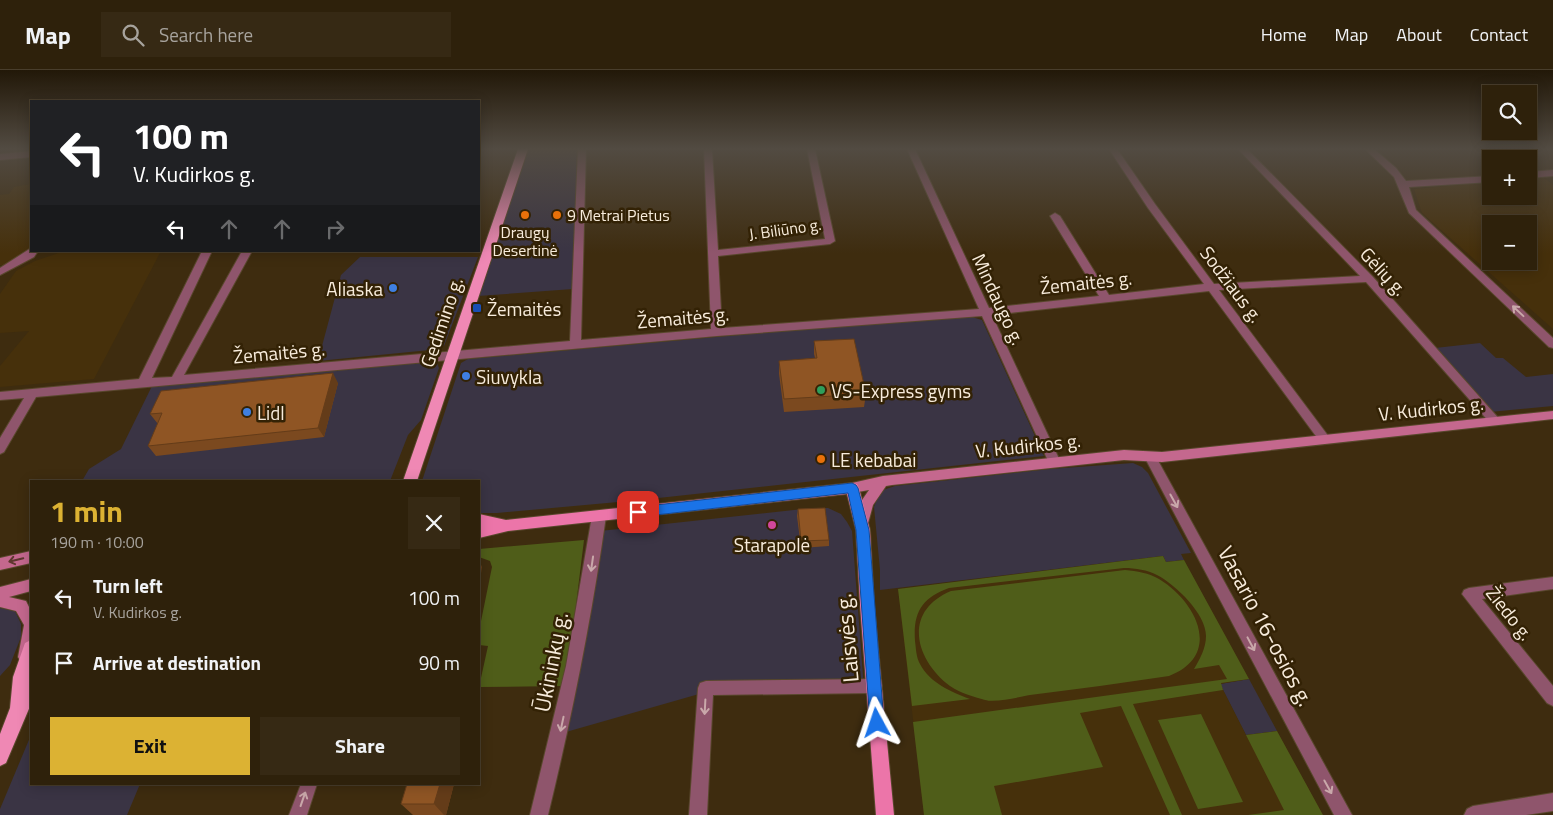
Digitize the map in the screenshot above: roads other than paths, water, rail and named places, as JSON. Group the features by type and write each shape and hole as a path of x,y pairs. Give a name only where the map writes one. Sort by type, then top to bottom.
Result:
{"highway":[{"name":"Gedimino g.","path":"410,480 511,184"},
{"path":"18,709 19,689 28,655"},
{"path":"0,757 18,709 30,690"}],"main road":[{"name":"V. Kudirkos g.","path":"480,532 508,525 852,488 883,481 1124,455 1150,458 1553,415"},
{"path":"862,523 867,503 883,481"},
{"name":"Laisvės g.","path":"852,488 862,523 885,815"},
{"name":"V. Kudirkos g.","path":"480,520 508,525"},
{"path":"0,564 30,557"},
{"path":"0,593 30,585"},
{"path":"0,601 21,606 30,623"},
{"path":"28,655 30,635"}],"street":[{"path":"575,345 581,184"},
{"path":"710,184 717,332"},
{"name":"J. Biliūno g.","path":"714,253 830,241 818,184"},
{"name":"Mindaugo g.","path":"927,184 1055,463"},
{"name":"Sodžiaus g.","path":"1136,184 1325,440"},
{"name":"Gėlių g.","path":"1276,184 1369,279 1495,421"},
{"path":"1409,184 1405,184 1412,211 1553,344"},
{"path":"1055,216 1106,298"},
{"path":"0,272 32,252"},
{"path":"143,384 207,252"},
{"path":"174,380 246,252"},
{"name":"Žemaitės g.","path":"0,396 717,332 986,312 1213,288 1369,279"},
{"path":"0,449 32,394"},
{"name":"Vasario 16-osios g.","path":"1150,458 1344,815"},
{"name":"Ūkininkų g.","path":"539,815 559,738 578,652 599,516"},
{"name":"Žiedo g.","path":"1553,582 1469,594 1553,698"},
{"path":"698,815 706,688 874,686"},
{"path":"298,815 309,785"},
{"path":"1473,815 1553,802"}],"place":[{"name":"Draugų Desertinė","path":"525,215"},
{"name":"9 Metrai Pietus","path":"557,215"},
{"name":"Aliaska","path":"393,288"},
{"name":"Žemaitės","path":"477,308"},
{"name":"Siuvykla","path":"466,376"},
{"name":"VS-Express gyms","path":"821,390"},
{"name":"Lidl","path":"247,412"},
{"name":"LE kebabai","path":"821,459"},
{"name":"Starapolė","path":"772,525"}]}
